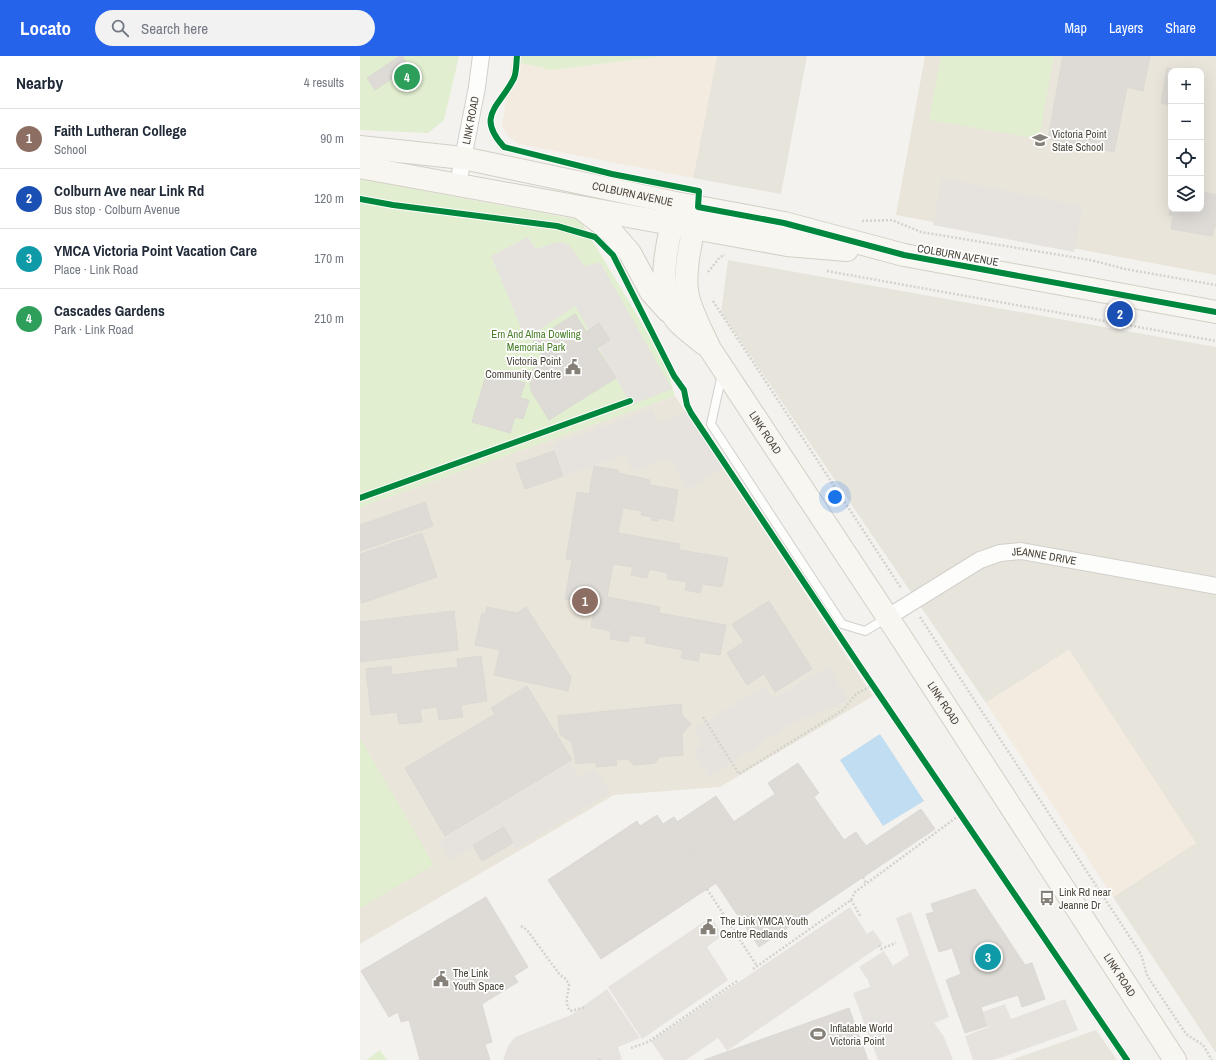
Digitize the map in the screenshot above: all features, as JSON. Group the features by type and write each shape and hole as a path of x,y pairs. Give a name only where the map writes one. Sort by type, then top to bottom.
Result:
{"street":[{"name":"LINK ROAD","path":"458,184 477,88 481,56"},
{"name":"COLBURN AVENUE","path":"360,147 463,158 674,214 696,218 787,245 904,255 1216,312"},
{"name":"COLBURN AVENUE","path":"360,167 578,206 674,214"},
{"name":"LINK ROAD","path":"578,206 616,237 630,253 651,292 673,316 710,349"},
{"path":"673,316 664,282 665,257 674,214"},
{"name":"LINK ROAD","path":"696,218 688,270 687,291 710,349 888,617 1175,1060"},
{"name":"JEANNE DRIVE","path":"888,617 980,560 1000,553 1021,551 1216,586"}],"lane":[{"path":"723,369 711,424 842,624 865,631 888,617"}],"path":[{"path":"360,199 393,205 557,226 580,233"},
{"path":"855,220 863,222 892,220 921,232 1090,260 1125,269 1216,285"},
{"path":"707,278 715,262 720,257 727,254"},
{"path":"823,270 1216,341"},
{"path":"708,295 1139,951 1144,960 1144,970 1148,977 1186,1034 1202,1045 1212,1060"},
{"path":"642,312 674,376 684,390 687,405 698,422"},
{"path":"360,498 630,401"},
{"path":"839,635 1127,1060"},
{"path":"703,717 739,774 843,710 856,694 873,685"},
{"path":"753,969 851,900 855,892 866,883 961,814"},
{"path":"863,877 866,883"},
{"path":"707,889 757,966"},
{"path":"851,900 861,917"},
{"path":"521,926 527,930 560,975 566,979 569,985 566,1004 570,1011 586,1007"},
{"path":"879,945 882,949 896,943"},
{"path":"631,1048 648,1042 737,981"},
{"path":"648,1042 651,1046"}],"shaded area":[{"path":"663,56 717,56 693,178 519,144 508,136 502,125 512,61 552,70"},
{"path":"717,56 807,56 781,194 693,178"},
{"name":"Victoria Point State School","path":"925,56 1216,56 1216,275 896,215"},
{"path":"942,178 1083,206 1074,252 933,225"},
{"path":"528,237 536,249 560,242 569,245 585,266 600,262 672,389 631,405 575,306 526,339 491,256"},
{"path":"728,260 1216,347 1216,1053 1113,897 1195,843 1069,650 986,703 721,312"},
{"path":"675,396 873,696 720,787 614,795 360,944 360,507"},
{"path":"652,409 657,423 686,412 723,468 687,490 670,458 632,471 626,454 564,476 553,444"},
{"path":"1069,650 1196,843 1113,897 986,703"},
{"path":"829,666 848,701 794,722 709,777 693,751 703,743 695,729 764,686 773,699"},
{"path":"570,763 579,777 595,768 610,793 516,849 504,829 451,860 439,841"},
{"path":"850,907 867,934 873,930 883,944 727,1051 718,1038 686,1060 664,1060 651,1041"},
{"path":"911,912 949,1017 934,1023 944,1037 953,1060 878,1060 853,993 870,987 868,980 859,967 884,951 893,966 909,955 896,918"},
{"path":"711,917 723,935 707,947 728,980 642,1039 608,987"},
{"path":"607,989 640,1038 618,1047 622,1060 503,1060 508,1046 515,1037 571,1015"},
{"path":"1065,999 1078,1030 994,1060 973,1060 965,1036 988,1027 983,1012 1005,1004 1011,1019"},
{"path":"1096,1030 1117,1060 1011,1060"}],"green space":[{"path":"360,56 459,56 444,120 428,133 360,130"},
{"path":"513,56 663,56 552,70 512,61"},
{"path":"941,56 1054,56 1039,139 929,120"},
{"name":"Ern And Alma Dowling Memorial Park","path":"360,179 580,220 665,362 675,396 360,507"},
{"path":"360,738 434,865 360,908"},
{"path":"380,1050 387,1060 366,1060"}],"water":[{"path":"880,734 924,801 883,826 840,760"}],"building":[{"path":"402,56 409,67 375,90 367,78"},
{"path":"1063,56 1150,56 1143,91 1127,87 1114,152 1048,139"},
{"path":"1167,68 1168,104 1161,103"},
{"path":"1204,193 1216,195 1216,227 1214,227 1212,236 1171,229 1173,216 1169,215 1170,212 1204,212"},
{"name":"Victoria Point Community Centre","path":"575,314 616,378 549,420 531,391 530,382 534,380 528,373 546,361 533,341"},
{"path":"599,323 610,340 597,348 586,332"},
{"path":"487,372 525,383 520,398 529,400 523,419 515,417 510,433 472,422"},
{"path":"554,451 563,476 525,489 516,464"},
{"path":"594,466 618,470 618,473 650,480 650,485 678,490 673,521 659,518 658,521 651,520 652,517 641,515 642,511 623,508 618,533 680,544 679,550 728,558 722,587 702,584 700,593 685,590 687,582 667,579 668,573 649,569 647,578 631,575 633,567 613,564 607,597 660,607 659,613 726,625 720,655 700,652 698,661 681,658 683,650 645,643 646,637 630,635 628,642 610,639 611,631 591,627 595,604 565,599 572,560 566,559 577,492 589,494"},
{"path":"425,502 433,526 360,551 360,525"},
{"path":"422,533 437,577 362,603 360,596 360,554"},
{"path":"769,601 812,669 775,692 764,674 747,685 727,653 744,642 732,624"},
{"path":"487,607 517,613 526,607 571,677 568,691 494,675 500,650 475,645 482,613 485,614"},
{"path":"454,611 458,650 360,662 360,622"},
{"path":"481,656 487,701 461,705 463,717 439,720 437,707 420,709 422,722 399,724 397,712 371,715 366,669 391,666 392,675 458,667 457,659"},
{"path":"527,686 572,760 445,836 405,768 495,714 491,708"},
{"path":"681,704 682,715 691,724 682,734 683,755 659,757 655,763 634,765 627,759 616,760 617,765 596,767 596,762 576,764 572,743 560,734 558,716"},
{"path":"798,763 819,793 814,797 844,840 856,832 866,846 921,809 935,829 759,947 693,849 775,794 768,783"},
{"path":"716,796 734,822 695,848 677,822"},
{"path":"657,815 683,855 693,849 716,883 601,959 548,880 637,821 640,826"},
{"path":"674,817 695,848 683,855 663,824"},
{"path":"504,827 513,843 482,861 473,845"},
{"path":"975,889 1025,965 1032,963 1045,999 1022,1007 1018,995 981,1007 987,1026 965,1033 946,980 961,974 952,948 939,952 926,914 934,912 931,904"},
{"name":"The Link Youth Space","path":"486,897 528,967 514,976 518,982 482,1004 492,1042 485,1044 490,1060 420,1060 409,1020 401,1022 398,1012 389,1017 361,971"},
{"name":"Inflatable World Victoria Point","path":"849,1008 868,1060 704,1060"}],"cycle path":[{"path":"517,56 514,78 492,112 491,127 504,147 612,174 699,191 698,207 784,223 904,255 1216,312"},
{"path":"360,199 393,205 557,226 595,237 613,255 674,376 684,390 687,405 691,413 861,668 1127,1060"},
{"path":"360,498 630,401"}],"place":[{"name":"Cascades Gardens","path":"407,77"},
{"name":"Victoria Point State School","path":"1040,140"},
{"name":"Colburn Ave near Link Rd","path":"1120,314"},
{"name":"Victoria Point Community Centre","path":"573,367"},
{"name":"Faith Lutheran College","path":"585,601"},
{"name":"Link Rd near Jeanne Dr","path":"1047,898"},
{"name":"The Link YMCA Youth Centre Redlands","path":"708,927"},
{"name":"YMCA Victoria Point Vacation Care","path":"988,957"},
{"name":"The Link Youth Space","path":"441,979"},
{"name":"Inflatable World Victoria Point","path":"818,1034"}]}
